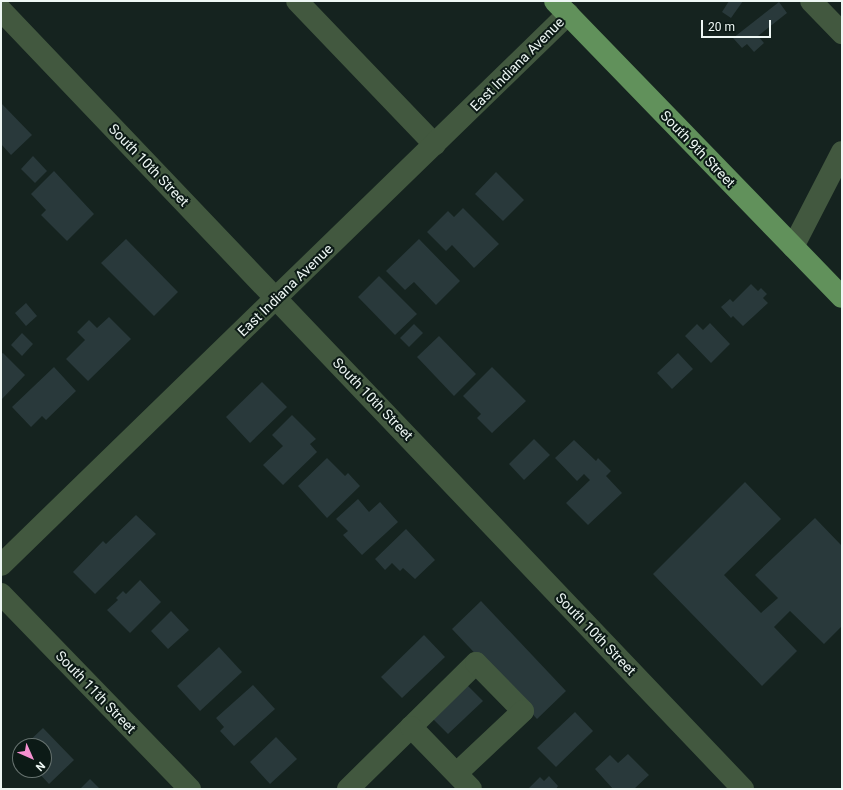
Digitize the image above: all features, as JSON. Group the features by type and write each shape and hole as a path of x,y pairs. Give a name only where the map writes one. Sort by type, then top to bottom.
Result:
{"main road":[{"name":"South 9th Street","path":"561,8 842,297"}],"street":[{"path":"297,1 435,145"},
{"path":"812,1 842,32"},
{"name":"East Indiana Avenue","path":"1,565 435,145 561,8"},
{"name":"South 10th Street","path":"1,10 277,298 743,789"},
{"path":"793,247 842,152"},
{"name":"South 11th Street","path":"1,594 190,789"},
{"path":"348,789 476,662 523,711 457,773"},
{"path":"411,727 471,789"}],"building":[{"path":"729,1 743,1 731,18 722,12"},
{"path":"779,2 787,13 758,36 764,43 754,52 747,44 742,48 733,38"},
{"path":"1,103 32,135 11,155 1,144"},
{"path":"33,156 47,171 35,183 21,169"},
{"path":"54,171 94,214 67,241 41,215 46,210 31,194"},
{"path":"496,172 524,200 503,221 475,194"},
{"path":"463,208 499,244 474,268 452,245 446,251 427,232 448,211 454,217"},
{"path":"126,239 178,292 154,316 101,263"},
{"path":"419,239 460,281 436,305 414,282 405,290 386,271"},
{"path":"379,276 417,314 395,335 358,297"},
{"path":"751,284 758,291 761,288 767,294 763,298 768,303 743,326 733,316 731,318 721,307 730,299 733,302"},
{"path":"26,303 37,316 26,326 15,313"},
{"path":"109,317 131,339 88,381 66,359 85,340 77,332 89,320 97,328"},
{"path":"710,323 730,344 711,363 685,336 697,324 703,330"},
{"path":"414,324 423,333 409,347 400,338"},
{"path":"22,333 33,344 22,356 11,345"},
{"path":"439,336 476,374 454,396 417,357"},
{"path":"3,353 25,375 1,400 1,354"},
{"path":"678,353 693,369 672,389 657,373"},
{"path":"54,367 76,391 46,420 42,416 31,427 12,407"},
{"path":"492,367 526,401 492,433 477,418 481,414 463,396"},
{"path":"262,382 287,407 250,443 226,417"},
{"path":"292,415 316,439 310,444 317,452 283,485 263,465 283,446 272,435"},
{"path":"534,439 550,455 524,480 509,464"},
{"path":"574,440 596,461 598,458 611,471 606,476 622,493 588,525 566,503 590,480 584,474 577,481 555,458"},
{"path":"327,458 345,476 348,473 360,486 327,518 298,486"},
{"path":"745,482 781,519 724,575 761,613 778,598 755,575 815,518 842,546 842,626 824,644 790,611 774,627 797,651 762,686 653,574"},
{"path":"358,499 369,512 380,502 398,522 362,555 343,535 348,531 336,519"},
{"path":"136,515 156,534 95,594 73,572 103,541 106,544"},
{"path":"406,529 435,560 415,579 403,568 400,571 392,563 385,570 375,559"},
{"path":"140,580 161,602 130,633 107,610 118,600 116,598 123,591 126,594"},
{"path":"481,601 566,691 537,719 452,629"},
{"path":"171,611 189,630 168,649 151,631"},
{"path":"424,635 445,657 402,698 381,677"},
{"path":"219,647 242,672 200,711 177,686"},
{"path":"466,684 483,701 448,734 431,717"},
{"path":"253,685 275,709 234,746 220,731 224,727 216,718"},
{"path":"575,712 593,731 556,767 537,748"},
{"path":"43,728 74,760 49,784 43,778 52,778 52,738 32,738"},
{"path":"276,737 297,759 270,784 250,762"},
{"path":"628,754 649,775 634,789 613,789 595,769 610,755 618,763"},
{"path":"549,776 558,786 556,789 528,789 540,777 544,781"},
{"path":"90,779 100,789 80,789"}]}
